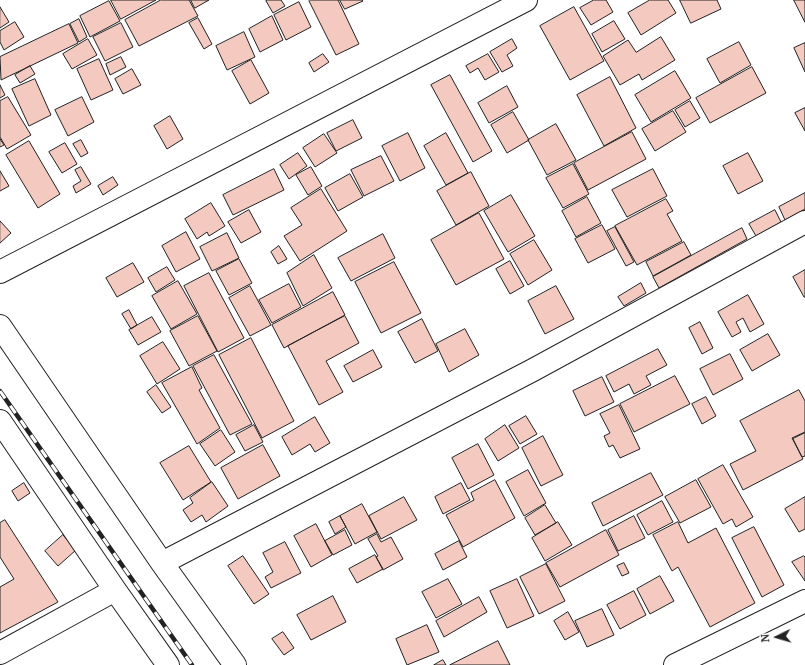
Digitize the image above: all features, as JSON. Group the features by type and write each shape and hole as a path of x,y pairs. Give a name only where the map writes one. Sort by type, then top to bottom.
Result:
{"street":[{"path":"0,272 526,0"},
{"path":"162,563 533,370 805,222"},
{"path":"0,326 162,563 235,665"},
{"path":"0,421 168,665"},
{"path":"0,653 115,590"},
{"path":"675,665 805,601"}],"building":[{"path":"111,0 156,0 121,19"},
{"path":"161,0 189,0 198,16 139,46 125,20"},
{"path":"191,0 209,0 195,8"},
{"path":"281,0 285,6 273,13 266,1"},
{"path":"338,0 359,44 336,55 309,1"},
{"path":"340,0 362,0 363,1 345,9"},
{"path":"594,0 606,0 613,12 591,25 580,8"},
{"path":"650,0 668,0 676,13 641,35 628,13"},
{"path":"680,0 717,0 721,9 691,23"},
{"path":"794,0 805,0 805,22"},
{"path":"109,1 120,21 90,37 80,16"},
{"path":"299,2 311,27 286,40 274,15"},
{"path":"0,7 9,22 0,28"},
{"path":"574,7 604,61 570,80 540,26"},
{"path":"272,16 283,40 260,52 249,29"},
{"path":"198,18 212,44 204,49 189,23"},
{"path":"79,19 87,37 79,42 70,24"},
{"path":"614,21 625,39 602,52 592,34"},
{"path":"15,22 24,37 4,50 0,42 0,31"},
{"path":"121,23 133,47 105,61 93,37"},
{"path":"69,24 78,43 1,80 0,57"},
{"path":"244,32 255,57 227,70 216,46"},
{"path":"661,37 675,60 642,80 639,74 620,85 603,56 628,40 636,52"},
{"path":"88,39 97,55 72,69 63,54"},
{"path":"512,39 517,48 507,55 513,66 502,72 490,52"},
{"path":"739,42 751,65 720,83 707,59"},
{"path":"805,43 805,72 794,48"},
{"path":"323,54 329,62 314,72 309,63"},
{"path":"488,54 499,72 485,80 478,68 470,73 466,66"},
{"path":"121,57 126,67 110,75 106,64"},
{"path":"99,59 113,90 91,100 77,69"},
{"path":"251,60 269,93 250,104 232,71"},
{"path":"30,66 35,74 20,83 15,75"},
{"path":"752,67 766,93 710,123 696,98"},
{"path":"132,69 141,85 123,94 115,79"},
{"path":"675,71 691,98 651,122 635,95"},
{"path":"450,75 492,151 473,162 431,85"},
{"path":"610,77 636,128 604,146 577,95"},
{"path":"35,79 51,115 29,126 12,89"},
{"path":"0,85 5,95 0,98"},
{"path":"507,86 518,107 489,123 478,103"},
{"path":"8,97 31,135 7,149 0,137 0,101"},
{"path":"82,97 94,122 68,136 55,110"},
{"path":"690,101 700,118 685,127 675,110"},
{"path":"805,108 805,131 795,113"},
{"path":"673,111 686,132 655,151 642,129"},
{"path":"513,112 529,140 507,153 491,125"},
{"path":"170,116 183,139 167,149 154,126"},
{"path":"353,120 362,138 336,151 327,133"},
{"path":"556,124 576,160 547,175 528,140"},
{"path":"632,132 646,159 588,190 574,163"},
{"path":"408,133 425,168 400,181 382,146"},
{"path":"446,133 468,173 446,185 424,146"},
{"path":"324,134 337,153 315,167 303,148"},
{"path":"0,139 4,145 0,147"},
{"path":"81,140 88,153 81,157 73,144"},
{"path":"29,141 60,194 38,208 6,155"},
{"path":"65,143 77,164 62,173 49,152"},
{"path":"298,153 307,166 289,179 280,165"},
{"path":"748,153 763,181 738,194 723,166"},
{"path":"381,156 394,181 364,196 351,170"},
{"path":"573,164 589,194 563,208 546,178"},
{"path":"81,167 91,184 76,193 73,186 81,181 75,170"},
{"path":"311,167 322,186 308,195 296,175"},
{"path":"274,169 284,190 233,215 223,195"},
{"path":"653,169 667,196 627,217 612,190"},
{"path":"0,171 9,186 0,191"},
{"path":"471,172 489,206 456,225 437,191"},
{"path":"350,174 363,197 338,211 325,188"},
{"path":"113,177 118,185 103,195 98,186"},
{"path":"321,189 347,231 300,261 284,236 302,225 291,208"},
{"path":"805,193 805,209 785,220 779,207"},
{"path":"511,195 535,236 508,252 484,211"},
{"path":"587,197 601,223 576,237 562,211"},
{"path":"666,199 673,211 667,214 682,241 637,265 615,226"},
{"path":"211,203 225,226 209,236 207,232 197,239 185,219"},
{"path":"249,210 261,232 241,243 228,222"},
{"path":"775,210 781,222 756,236 749,224"},
{"path":"479,213 504,259 456,285 431,240"},
{"path":"0,221 11,233 0,243"},
{"path":"602,225 615,249 588,263 575,239"},
{"path":"615,227 634,262 626,266 607,231"},
{"path":"742,228 747,239 659,288 653,277"},
{"path":"186,232 200,259 176,272 162,246"},
{"path":"227,233 239,258 212,271 200,247"},
{"path":"383,234 395,258 351,281 338,258"},
{"path":"534,240 552,270 528,285 510,254"},
{"path":"684,242 691,255 653,276 646,262"},
{"path":"279,246 287,259 278,264 271,252"},
{"path":"314,255 332,288 303,306 287,273"},
{"path":"239,259 252,283 229,295 216,271"},
{"path":"510,261 524,286 510,294 496,269"},
{"path":"394,262 421,313 381,333 355,282"},
{"path":"133,263 144,282 117,297 106,278"},
{"path":"167,267 175,280 156,292 148,278"},
{"path":"805,270 805,297 804,297 793,277"},
{"path":"209,273 244,338 218,352 184,286"},
{"path":"178,281 197,314 171,329 152,296"},
{"path":"641,283 646,293 624,306 618,297"},
{"path":"289,284 301,307 272,323 259,300"},
{"path":"250,286 271,325 250,336 229,298"},
{"path":"556,286 574,319 545,334 528,301"},
{"path":"333,292 345,315 284,348 272,325"},
{"path":"748,295 764,324 750,332 743,318 736,322 741,332 732,337 718,312"},
{"path":"129,310 137,325 131,329 122,314"},
{"path":"198,316 217,351 189,366 170,331"},
{"path":"345,316 359,343 326,361 343,392 319,405 288,346"},
{"path":"152,317 161,332 138,345 129,330"},
{"path":"422,319 438,351 415,363 398,332"},
{"path":"700,322 713,348 702,354 689,328"},
{"path":"465,329 479,355 449,372 436,344"},
{"path":"768,334 780,355 752,371 740,350"},
{"path":"251,338 294,421 262,438 219,355"},
{"path":"163,342 180,369 157,384 140,356"},
{"path":"658,349 667,365 646,376 651,385 634,394 629,384 614,392 606,376"},
{"path":"373,350 382,367 353,382 344,366"},
{"path":"730,354 743,379 713,395 700,369"},
{"path":"214,355 252,424 230,435 193,366"},
{"path":"192,367 202,388 199,390 220,428 197,444 162,383"},
{"path":"675,376 690,404 634,432 620,404"},
{"path":"602,377 614,402 585,416 573,391"},
{"path":"156,385 171,407 162,413 147,392"},
{"path":"799,390 805,401 805,432 792,438 803,459 743,490 730,464 756,451 740,421"},
{"path":"706,397 716,416 702,424 692,404"},
{"path":"619,405 640,449 620,458 613,445 609,447 604,436 610,433 600,414"},
{"path":"526,416 537,434 520,444 509,426"},
{"path":"315,417 330,443 315,452 310,444 292,455 282,437"},
{"path":"254,425 263,442 245,451 236,435"},
{"path":"505,425 519,448 498,461 485,439"},
{"path":"221,430 235,452 215,466 200,444"},
{"path":"805,433 805,456 802,457 793,439"},
{"path":"543,436 563,475 541,486 522,448"},
{"path":"478,444 494,475 468,489 452,458"},
{"path":"263,445 280,476 238,499 221,468"},
{"path":"189,446 211,482 183,500 160,463"},
{"path":"723,465 753,517 736,527 732,519 723,524 698,479"},
{"path":"528,470 546,503 524,516 506,482"},
{"path":"651,473 663,495 603,526 592,503"},
{"path":"495,480 515,518 463,547 446,515 474,500 471,493"},
{"path":"696,480 711,507 680,523 665,497"},
{"path":"212,482 228,506 206,522 202,515 191,522 183,510 193,503 190,498"},
{"path":"24,483 30,493 18,501 12,491"},
{"path":"461,483 470,500 443,514 435,497"},
{"path":"404,497 417,520 381,539 369,516"},
{"path":"805,497 805,529 799,532 785,509"},
{"path":"662,501 673,522 648,535 637,515"},
{"path":"362,504 377,532 355,544 340,516"},
{"path":"545,505 556,523 535,535 525,518"},
{"path":"340,516 346,527 335,534 329,522"},
{"path":"634,516 645,538 618,551 608,530"},
{"path":"5,520 58,602 0,633 0,587 14,579 0,557 0,523"},
{"path":"558,522 572,545 545,561 532,538"},
{"path":"678,522 688,543 716,528 755,603 710,627 678,567 672,571 653,535"},
{"path":"316,524 332,555 311,567 294,536"},
{"path":"754,527 784,585 762,597 732,538"},
{"path":"345,530 352,545 333,555 325,541"},
{"path":"606,530 619,555 560,587 546,563"},
{"path":"377,534 381,542 391,537 403,559 383,570 376,557 378,556 368,539"},
{"path":"63,535 76,550 58,566 45,551"},
{"path":"459,541 467,557 443,570 435,554"},
{"path":"285,542 301,573 271,588 265,577 273,572 263,553"},
{"path":"375,555 383,569 357,583 349,569"},
{"path":"243,556 269,594 254,604 228,566"},
{"path":"804,556 805,557 805,581 792,562"},
{"path":"624,563 629,573 622,576 617,566"},
{"path":"546,564 565,601 539,614 520,577"},
{"path":"660,576 674,601 650,614 637,589"},
{"path":"448,579 462,604 436,618 422,592"},
{"path":"517,579 534,616 507,628 490,591"},
{"path":"634,591 646,615 620,629 607,605"},
{"path":"333,596 346,622 311,640 297,615"},
{"path":"479,597 487,612 444,637 436,621"},
{"path":"602,609 614,635 587,647 575,621"},
{"path":"568,612 579,632 565,640 554,621"},
{"path":"427,625 439,652 407,665 396,639"},
{"path":"283,632 294,648 284,655 272,639"},
{"path":"498,641 510,665 450,665"},
{"path":"443,660 446,665 434,665"}],"railway":[{"path":"0,391 192,665"}]}
